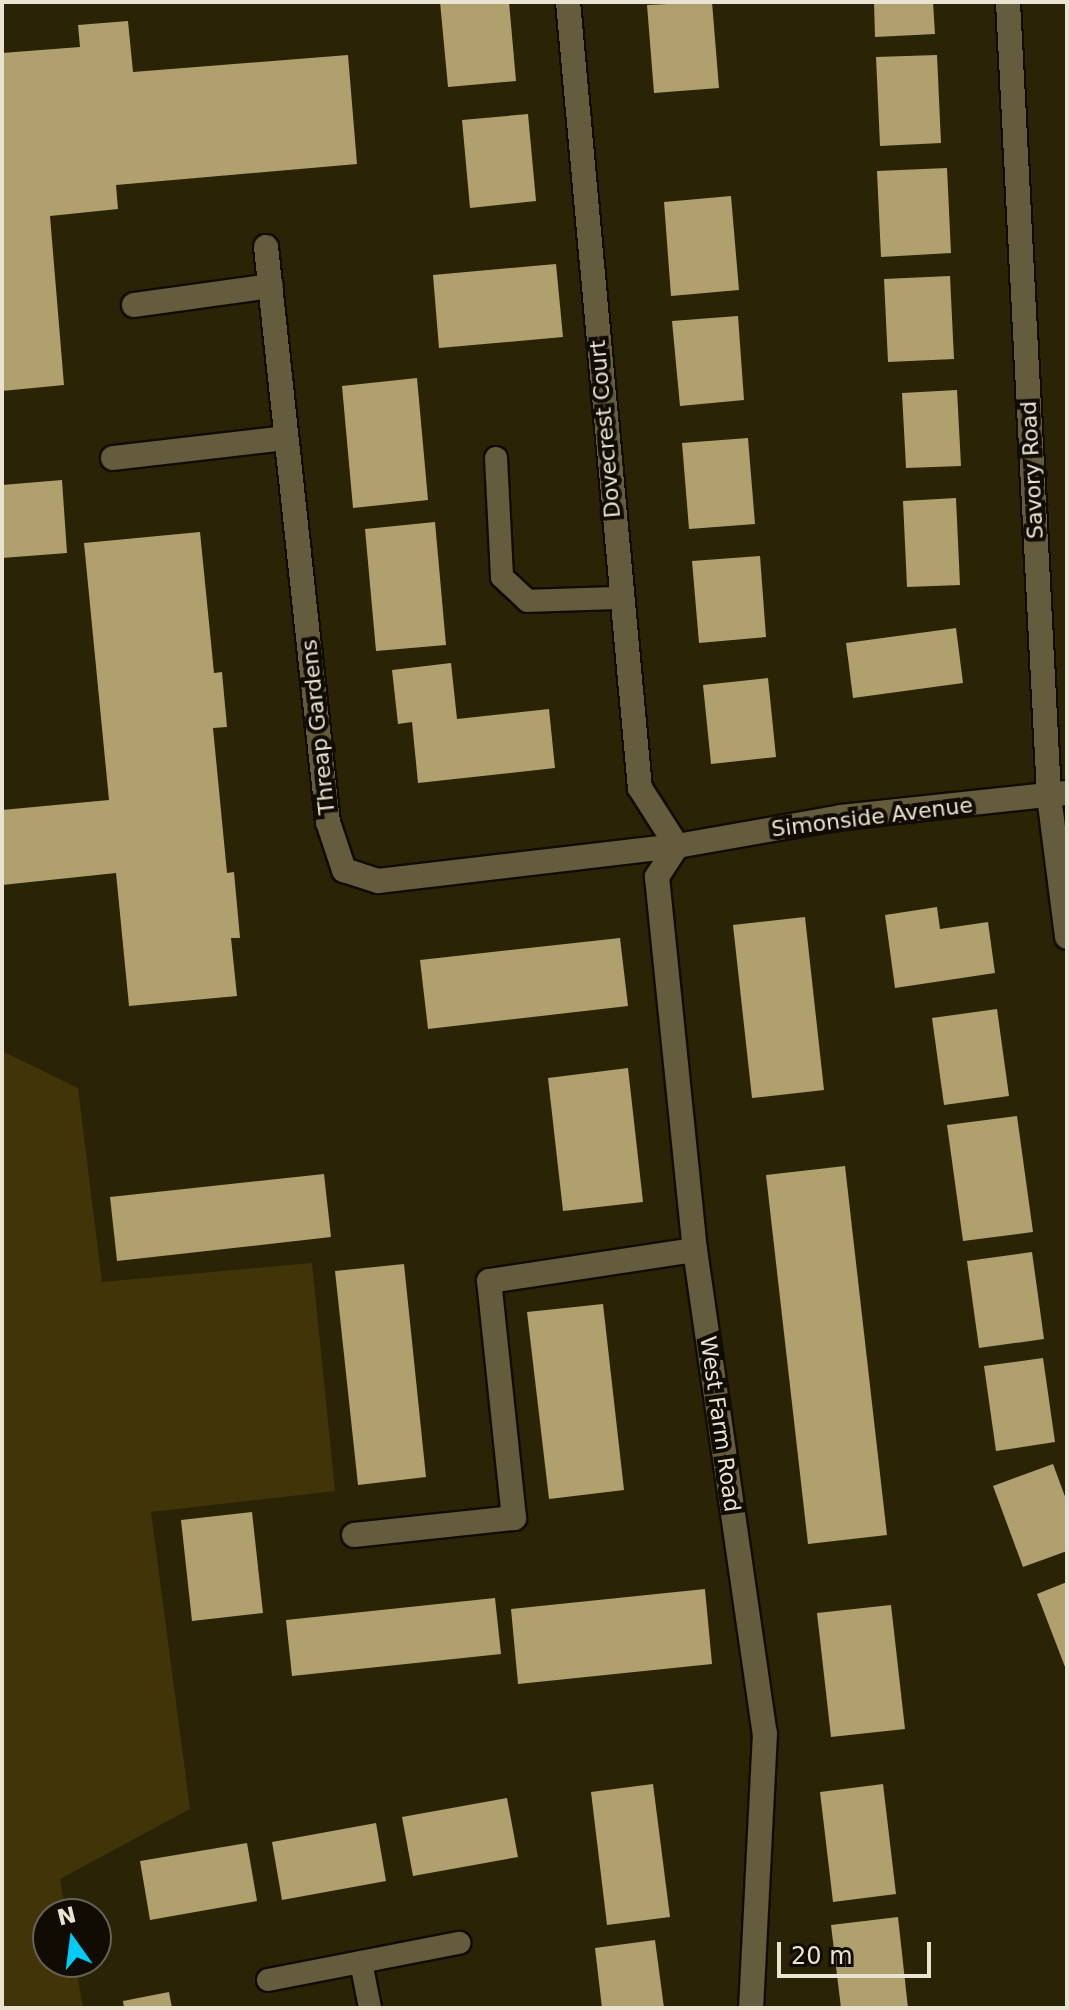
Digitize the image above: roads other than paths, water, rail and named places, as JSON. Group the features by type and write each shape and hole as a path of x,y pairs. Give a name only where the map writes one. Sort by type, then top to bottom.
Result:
{"street":[{"name":"Dovecrest Court","path":"568,2 620,598 640,788 677,846"},
{"name":"Savory Road","path":"1008,2 1067,937"},
{"name":"Threap Gardens","path":"266,247 328,822 344,870 378,881 677,846"},
{"path":"134,305 271,286"},
{"path":"113,458 286,438"},
{"name":"Simonside Avenue","path":"677,846 841,817 1058,794"},
{"name":"West Farm Road","path":"677,846 657,877 695,1250 765,1733 751,2008"},
{"path":"354,1535 514,1518 489,1281 695,1250"}],"lane":[{"path":"496,458 502,577 528,601 620,598"},
{"path":"268,1980 459,1943"},
{"path":"361,1962 370,2008"}]}
